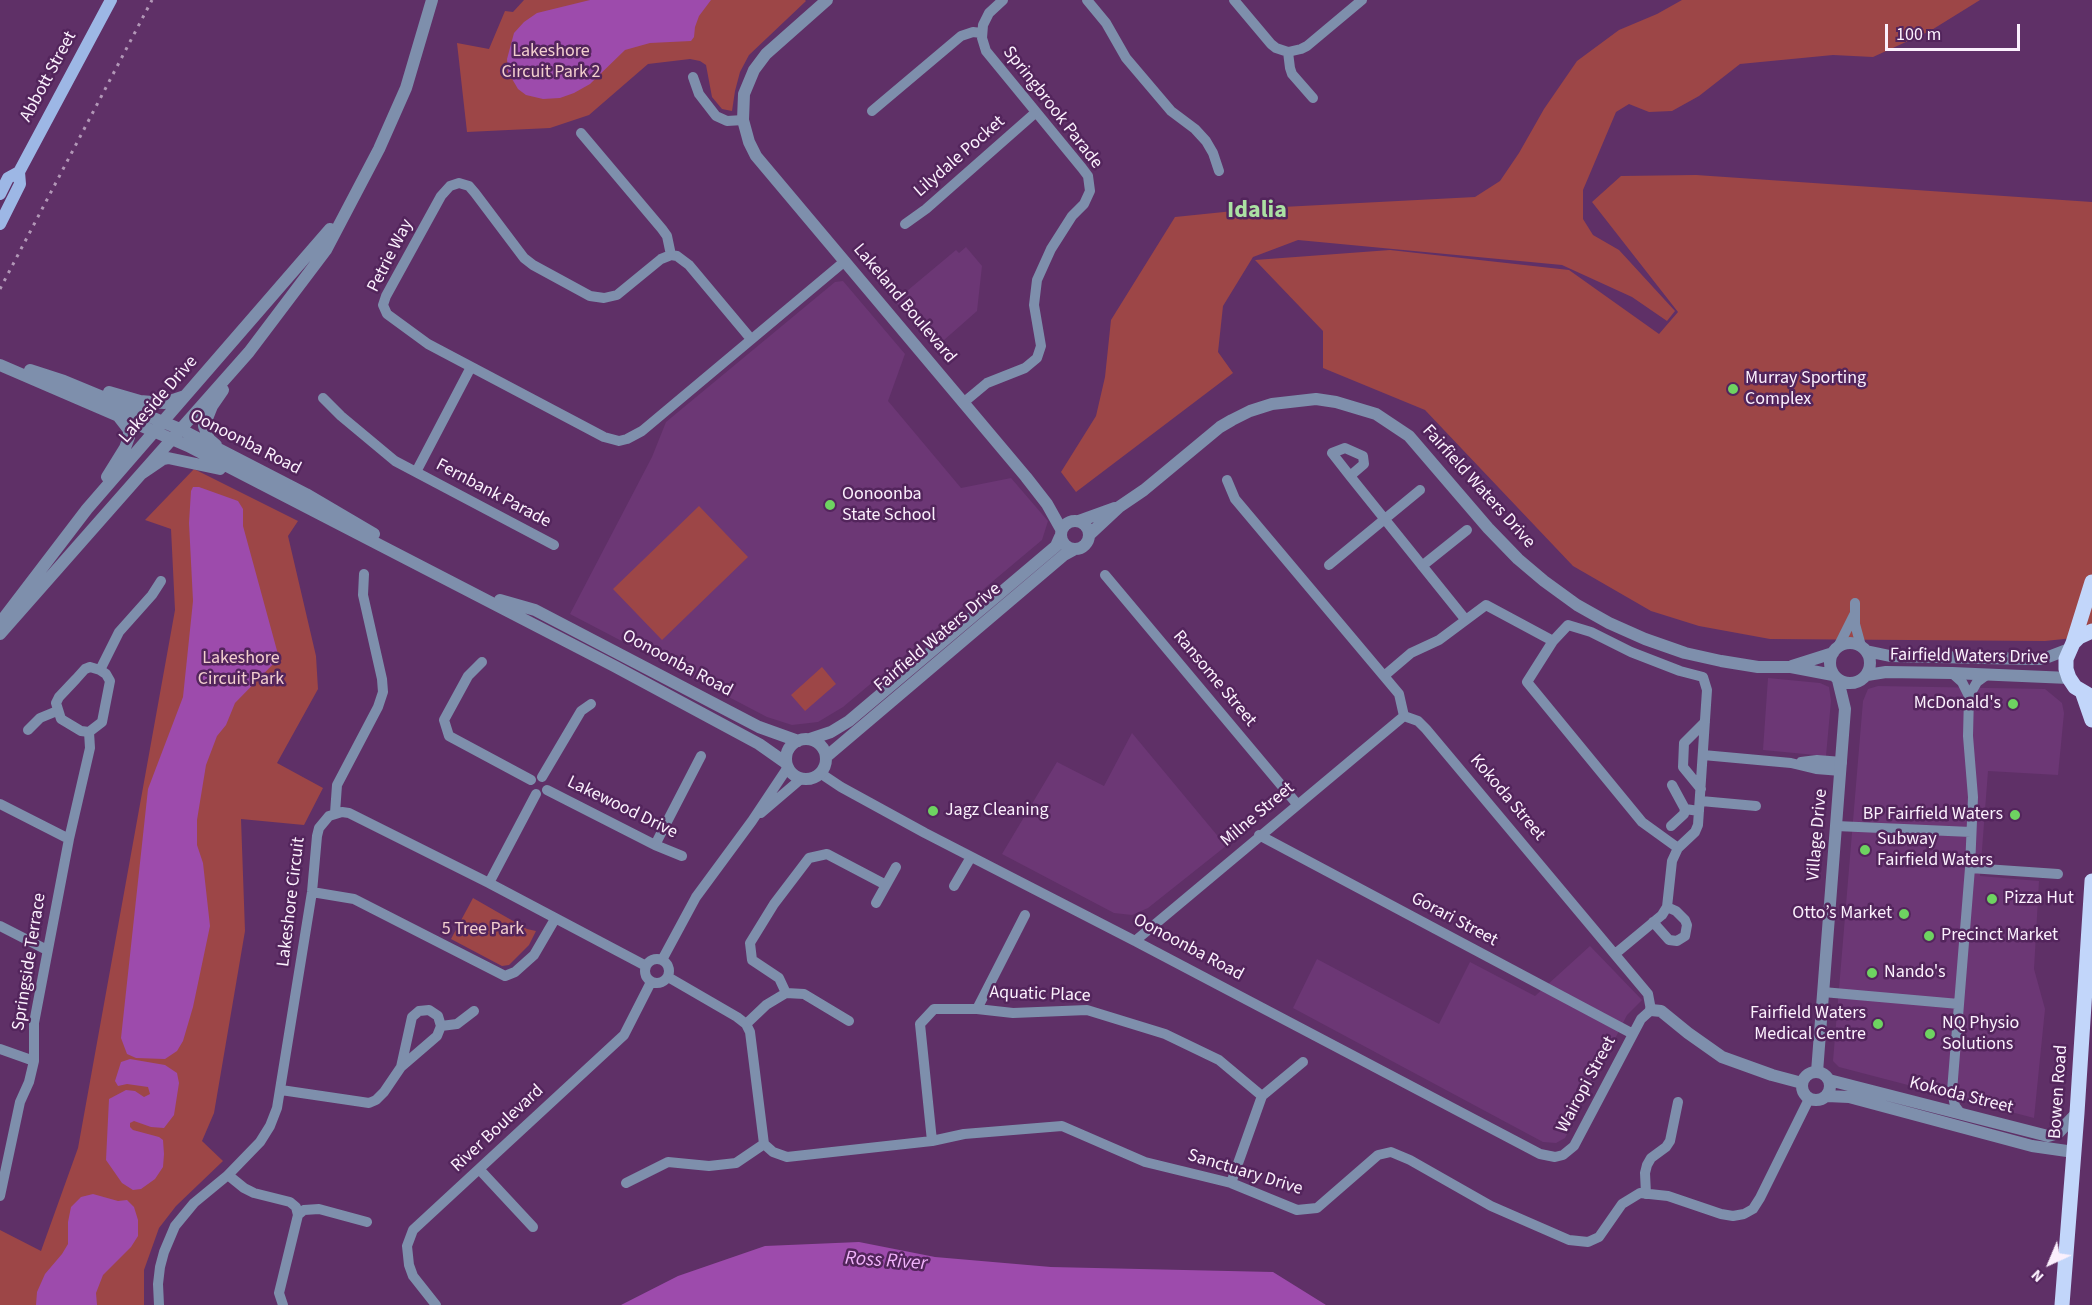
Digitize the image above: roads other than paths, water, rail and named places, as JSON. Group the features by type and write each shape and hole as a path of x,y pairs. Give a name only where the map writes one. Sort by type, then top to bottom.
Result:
{"main road":[{"name":"Abbott Street","path":"0,224 20,184 19,172 111,0"},
{"name":"Abbott Street","path":"0,194 8,178 19,172"},
{"path":"2092,582 2066,659 2069,678 2075,687 2088,695 2092,720"},
{"path":"2071,646 2079,637 2092,631"},
{"name":"Bowen Road","path":"2062,1305 2078,1113 2092,881"}],"street":[{"name":"Lakeside Drive","path":"0,634 249,352 326,249 379,149 406,88 432,0"},
{"name":"Lakeland Boulevard","path":"828,0 766,54 754,70 744,94 743,120 749,142 756,156 1047,504 1061,533"},
{"path":"872,111 961,36 973,32 981,33 985,19 1004,0"},
{"path":"1087,0 1106,23 1120,49 1156,94 1171,111 1195,129 1206,141 1219,171"},
{"path":"1234,0 1271,44 1288,52 1307,46 1362,0"},
{"name":"Springbrook Parade","path":"963,402 987,383 1025,368 1037,358 1041,346 1034,305 1037,280 1051,249 1072,216 1084,204 1090,191 1088,176 986,51 981,33"},
{"path":"1288,52 1292,74 1313,98"},
{"path":"693,77 699,94 716,116 727,122 743,120"},
{"name":"Lilydale Pocket","path":"905,224 926,209 1035,113"},
{"path":"581,133 667,236 671,255 677,256 688,265 751,339"},
{"name":"Petrie Way","path":"671,255 658,261 617,295 604,298 590,296 524,258 470,186 459,183 450,186 441,196 386,296 383,308 387,314 417,338 604,437 620,441 642,431 844,261"},
{"name":"Lakeside Drive","path":"0,623 87,509 319,243 349,204"},
{"path":"225,452 209,439 204,426 212,406 249,352"},
{"name":"Oonoonba Road","path":"0,359 64,381 159,427 225,452 362,527 428,568"},
{"name":"Oonoonba Road","path":"0,365 115,413 159,427"},
{"name":"Fernbank Parade","path":"416,472 471,367"},
{"path":"64,381 100,388 117,395 164,403 188,394"},
{"name":"Fernbank Parade","path":"323,398 387,455 554,545"},
{"name":"Fairfield Waters Drive","path":"1089,535 1119,507 1144,490 1220,427 1250,411 1272,404 1316,399 1353,406 1376,414 1409,436 1488,528 1518,559 1577,604 1636,635 1684,652 1758,667 1791,667 1836,678"},
{"path":"87,509 125,448 129,436 126,424 115,413"},
{"name":"Oonoonba Road","path":"176,434 261,484 428,568 759,744 787,765"},
{"name":"Lakeside Drive","path":"141,474 168,458 215,467 261,484"},
{"path":"1350,476 1465,619"},
{"path":"1227,480 1235,499 1401,698 1404,716"},
{"path":"1329,565 1420,490"},
{"name":"Lakeland Boulevard","path":"1047,504 1075,521"},
{"name":"Fairfield Waters Drive","path":"1075,521 1119,507"},
{"path":"1075,521 1086,526 1089,535 1086,543 1075,549 1067,547 1061,533 1075,521"},
{"path":"1422,566 1467,530"},
{"name":"Fairfield Waters Drive","path":"804,740 831,732 849,720 1056,546 1061,533"},
{"name":"Fairfield Waters Drive","path":"826,757 1064,555 1075,549"},
{"path":"364,573 363,595 383,692 378,707 337,785 335,813 349,813 489,883 646,966"},
{"name":"Ransome Street","path":"1105,575 1297,804"},
{"path":"100,670 119,632 161,581"},
{"name":"Oonoonba Road","path":"473,592 535,610 759,727 804,740"},
{"path":"1384,676 1411,653 1439,640 1486,605 1553,641"},
{"path":"1854,609 1864,649 1870,663 1862,679 1851,684 1836,678 1830,664 1854,609"},
{"path":"1615,954 1667,908 1672,861 1678,848 1695,832 1698,825 1707,690 1703,677 1631,652 1591,632 1568,626 1553,641 1527,681 1642,822 1678,848"},
{"path":"1836,650 1850,643 1864,649"},
{"name":"Fairfield Waters Drive","path":"1864,649 1890,656 2043,659 2071,646"},
{"name":"Fairfield Waters Drive","path":"1791,667 1836,650"},
{"path":"482,662 468,676 444,720 449,736 537,779 548,784 548,790 543,794 536,794 531,790 537,779 581,711 591,704"},
{"path":"90,667 106,674 110,681 102,722 89,732 81,731 61,719 57,711 56,704 59,698 85,669 90,667"},
{"name":"Fairfield Waters Drive","path":"1862,679 1886,672 1952,672 2069,678"},
{"path":"1952,672 1962,682 1969,696 1969,767 1974,797 1952,1091 1955,1106 1961,1114"},
{"path":"1969,696 1977,682 1988,674"},
{"name":"Village Drive","path":"1817,1072 1845,709 1836,678"},
{"name":"Village Drive","path":"1845,709 1862,679"},
{"path":"28,730 40,718 57,711"},
{"name":"Milne Street","path":"1135,941 1404,716"},
{"name":"Kokoda Street","path":"1404,716 1418,721 1426,729 1648,994 1651,1010"},
{"path":"1701,789 1683,767 1684,743 1705,722"},
{"name":"Springside Terrace","path":"0,1196 2,1171 20,1102 29,1082 34,1062 34,1023 69,839 90,748 89,732"},
{"path":"662,960 696,897 752,821 787,765 788,750 804,740 821,746 826,757 824,768 820,773 808,779 796,776 787,765"},
{"path":"1703,755 1791,763 1817,760 1842,767"},
{"path":"655,845 701,756"},
{"name":"Oonoonba Road","path":"820,773 841,787 971,857 1540,1154"},
{"path":"752,821 802,778"},
{"path":"1671,826 1684,814 1685,809 1672,785"},
{"name":"Lakewood Drive","path":"548,790 655,845 682,856"},
{"path":"489,883 536,794"},
{"path":"0,804 69,839"},
{"path":"1685,809 1700,806 1756,806"},
{"name":"Lakeshore Circuit","path":"159,1305 160,1267 175,1226 194,1203 228,1175 260,1142 270,1126 282,1090 312,892 319,828 323,821 335,813"},
{"path":"1836,826 1971,832"},
{"name":"Gorari Street","path":"1259,835 1633,1034"},
{"path":"786,993 779,978 752,960 750,943 774,904 809,858 827,854 886,885"},
{"path":"954,886 971,857"},
{"path":"876,903 896,867"},
{"path":"1970,868 2058,874"},
{"path":"312,892 354,899 505,976 515,972 534,955 555,919"},
{"path":"1653,922 1669,940 1677,941 1685,936 1687,926 1685,920 1676,911 1667,908"},
{"path":"977,1009 1025,915"},
{"path":"0,926 47,950"},
{"path":"646,966 655,959 662,960 668,966 668,977"},
{"path":"646,966 646,977 651,982 662,982 668,977"},
{"path":"626,1183 668,1162 709,1166 736,1164 764,1144 750,1032 746,1024 668,977"},
{"name":"River Boulevard","path":"436,1305 413,1276 409,1265 407,1246 413,1230 624,1035 651,982"},
{"path":"1823,992 1959,1004"},
{"path":"746,1024 766,1005 786,993 804,994 849,1021"},
{"name":"Aquatic Place","path":"932,1142 920,1023 934,1008 1013,1013 1087,1010 1165,1034 1219,1060 1262,1096"},
{"path":"282,1090 369,1103 376,1100 401,1067 437,1035 441,1026 438,1016 429,1010 419,1011 412,1017 401,1067"},
{"path":"1651,1010 1661,1011 1688,1034 1722,1057 1802,1083"},
{"name":"Wairopi Street","path":"1540,1154 1555,1157 1563,1155 1574,1146 1641,1019 1651,1010"},
{"path":"441,1026 458,1024 474,1011"},
{"path":"0,1049 34,1062"},
{"path":"1231,1183 1262,1096 1303,1062"},
{"path":"1817,1072 1824,1074 1829,1080 1830,1089 1827,1096 1818,1101 1809,1099 1803,1092 1802,1083 1807,1075 1817,1072"},
{"name":"Kokoda Street","path":"1829,1080 2048,1136 2058,1133 2078,1113"},
{"path":"1906,1101 1915,1099 1937,1104 1943,1102 1952,1091"},
{"name":"Kokoda Street","path":"1827,1096 1849,1097 2032,1146 2074,1152"},
{"path":"1678,1102 1670,1141 1647,1164 1646,1194 1668,1196 1733,1216 1753,1209 1809,1099"},
{"path":"1906,1101 1929,1114 1931,1120"},
{"name":"Sanctuary Drive","path":"764,1144 773,1152 787,1157 932,1142 964,1134 1062,1126 1145,1162 1231,1183 1296,1210 1317,1208 1378,1155 1391,1152 1410,1160 1491,1206 1569,1240 1588,1242 1599,1237 1622,1204 1640,1193 1646,1194"},
{"path":"479,1169 532,1227"},
{"path":"228,1175 243,1188 290,1202 296,1207 298,1215 279,1293 283,1305"},
{"path":"298,1215 303,1210 319,1209 367,1222"}],"water":[{"path":"590,0 711,0 699,16 691,41 650,43 625,50 590,84 560,98 543,99 526,95 518,89 508,72 507,59 514,33 537,13"},
{"path":"193,487 238,501 243,509 243,526 279,658 235,703 226,725 217,736 206,765 197,820 197,845 203,863 210,926 193,1007 183,1041 177,1051 165,1059 136,1058 127,1054 121,1038 148,789 183,697 193,601 189,523"},
{"path":"130,1059 165,1065 177,1073 179,1083 174,1115 164,1128 151,1127 134,1121 130,1123 133,1130 163,1140 164,1154 163,1167 155,1179 141,1189 133,1190 122,1183 106,1160 109,1099 126,1090 135,1091 144,1097 150,1094 148,1087 127,1084 118,1086 115,1081 121,1062"},
{"path":"93,1194 118,1201 127,1200 134,1207 138,1220 138,1236 131,1247 103,1275 96,1293 97,1305 36,1305 37,1292 45,1274 68,1244 71,1207 81,1197"},
{"name":"Ross River","path":"859,1242 935,1257 1051,1267 1273,1272 1326,1305 621,1305 678,1276 765,1246"}],"railway":[{"path":"0,289 152,0"}],"place":[{"name":"Murray Sporting Complex","path":"1733,389"},
{"name":"Oonoonba State School","path":"830,505"},
{"name":"McDonald's","path":"2013,704"},
{"name":"Jagz Cleaning","path":"933,811"},
{"name":"BP Fairfield Waters","path":"2015,815"},
{"name":"Subway Fairfield Waters","path":"1865,850"},
{"name":"Pizza Hut","path":"1992,899"},
{"name":"Otto’s Market","path":"1904,914"},
{"name":"Precinct Market","path":"1929,936"},
{"name":"Nando's","path":"1872,973"},
{"name":"Fairfield Waters Medical Centre","path":"1878,1024"},
{"name":"NQ Physio Solutions","path":"1930,1034"}],"district":[{"name":"Idalia","path":"1257,212"}],"park label":[{"name":"Lakeshore Circuit Park 2","path":"551,62"},
{"name":"Lakeshore Circuit Park","path":"241,669"},
{"name":"5 Tree Park","path":"483,930"}]}
